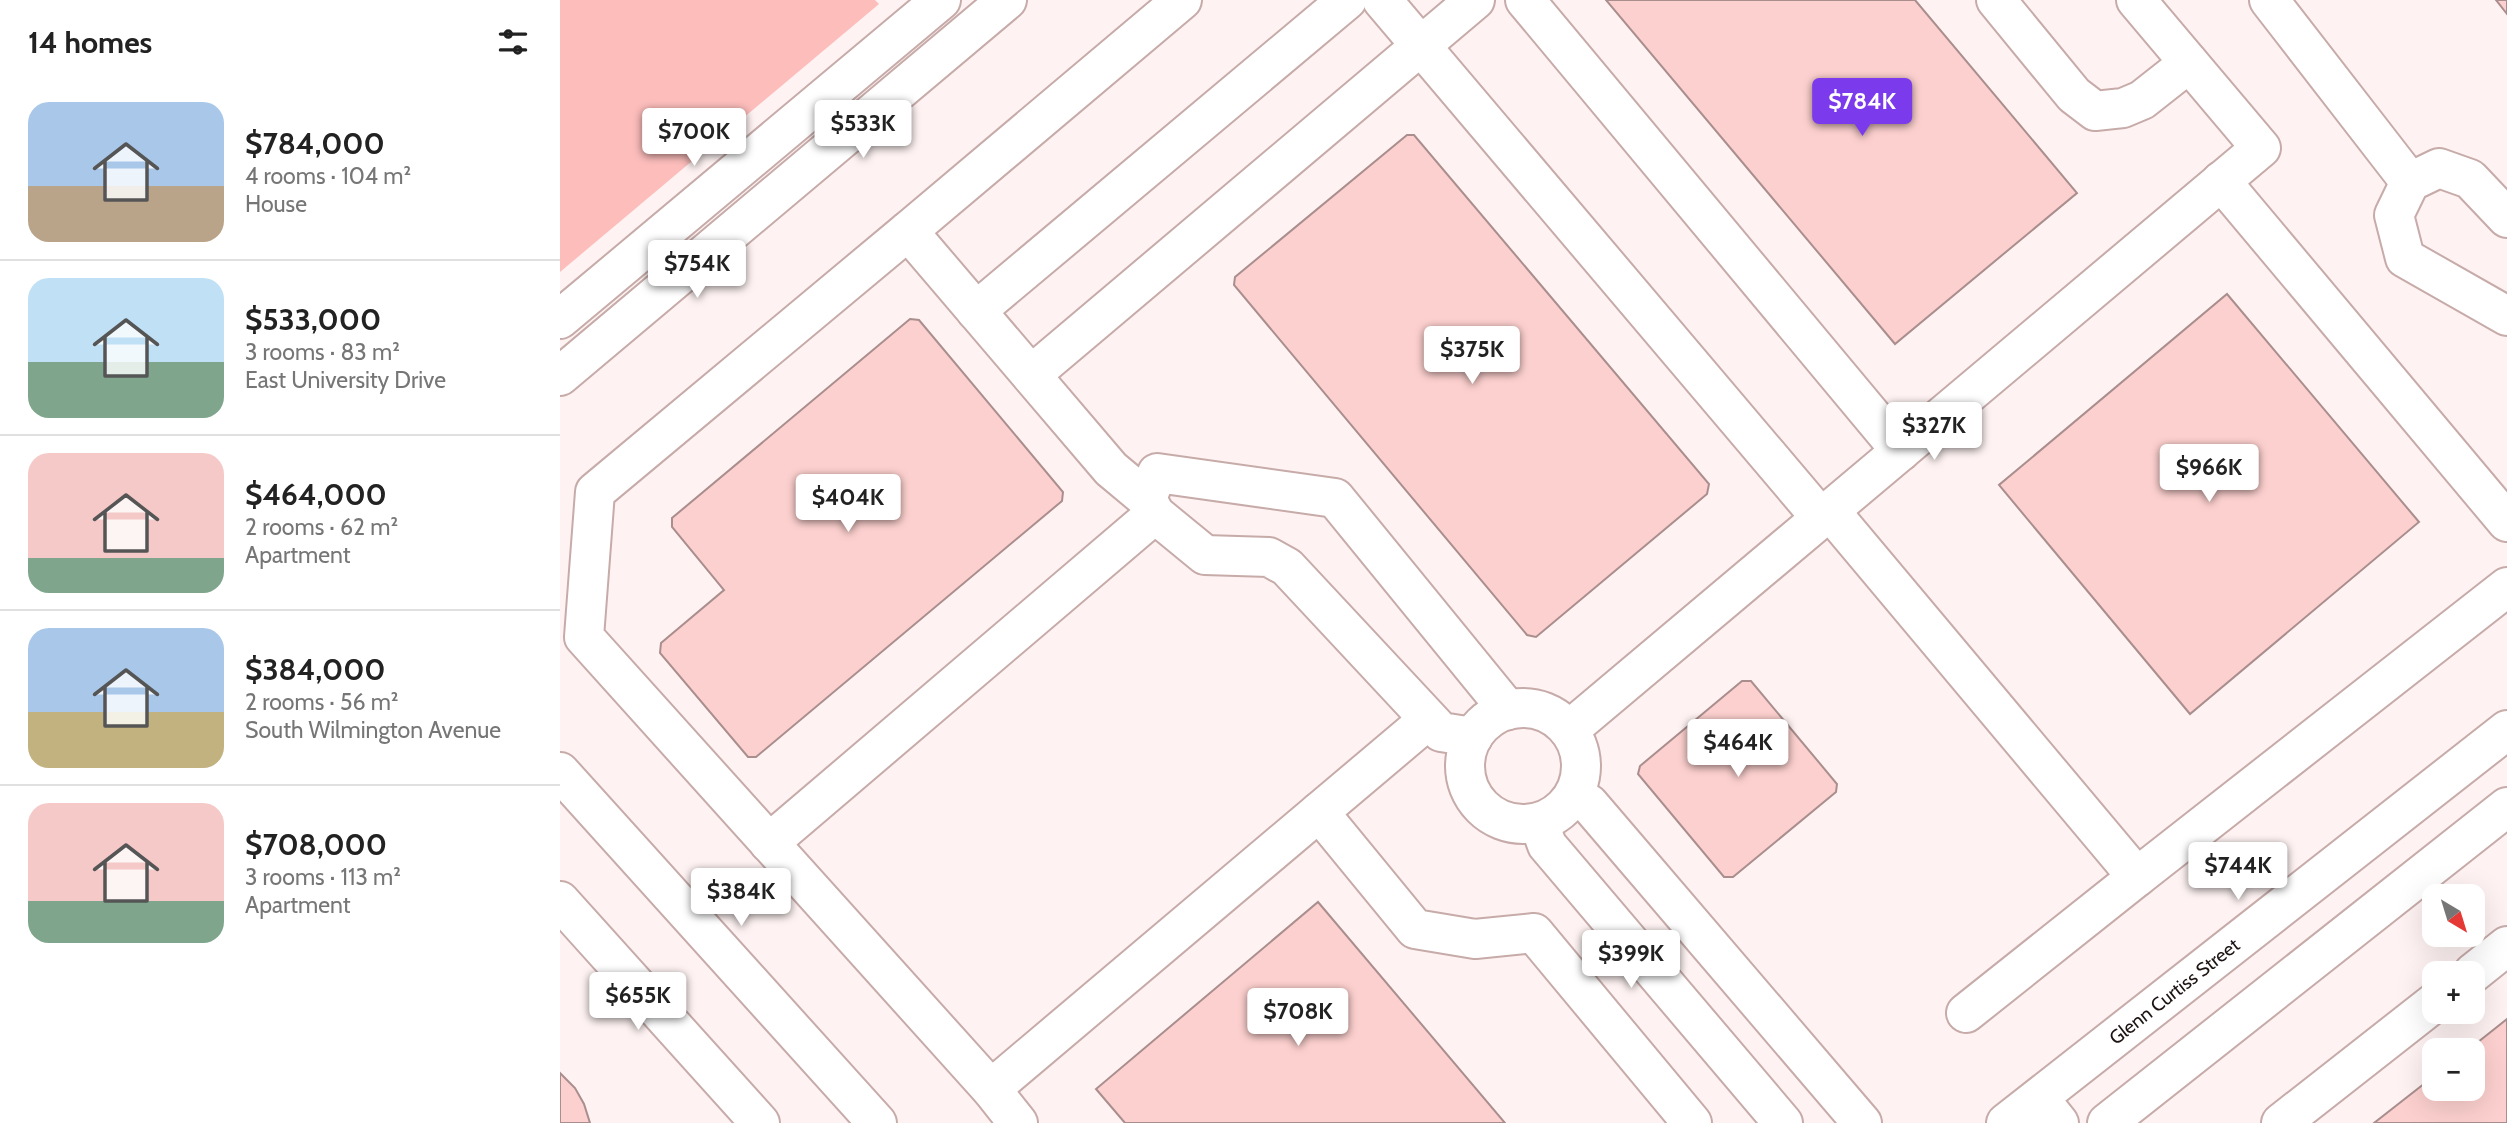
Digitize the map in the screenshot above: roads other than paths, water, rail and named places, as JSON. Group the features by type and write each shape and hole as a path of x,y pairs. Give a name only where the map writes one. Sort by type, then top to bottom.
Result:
{"street":[{"path":"560,319 941,0"},
{"path":"560,376 1007,0"},
{"path":"1018,1123 991,1089 584,637 595,492 1182,0"},
{"path":"976,311 1347,0"},
{"path":"1382,0 2137,877"},
{"path":"1031,375 1475,0"},
{"path":"1525,0 1901,451"},
{"path":"1996,0 2074,95 2095,111 2123,108 2143,100 2189,62"},
{"path":"1569,730 2261,148 2136,0"},
{"path":"2269,0 2410,182"},
{"path":"2507,218 2470,179 2439,168 2410,182 2394,215 2405,258 2507,316"},
{"path":"2221,181 2507,522"},
{"path":"908,231 1111,469 1205,555 1269,557 1287,567 1441,732 1472,737"},
{"path":"769,843 1151,506 1157,473 1335,498 1508,710"},
{"path":"1966,1013 2507,587"},
{"path":"1531,708 1552,716 1569,730 1580,751 1581,774 1574,795 1559,813 1539,823 1516,825 1494,817 1477,803 1467,782 1465,760 1472,737 1487,720 1508,710 1531,708"},
{"path":"991,1089 1428,720"},
{"name":"Glenn Curtiss Street","path":"2006,1123 2049,1110 2507,730"},
{"path":"560,772 877,1123"},
{"path":"1574,795 1589,804 1862,1123"},
{"path":"2107,1123 2507,807"},
{"path":"1319,812 1415,929 1475,939 1534,933 1692,1123"},
{"path":"1539,823 1547,845 1783,1123"},
{"path":"560,901 760,1123"},
{"path":"2485,963 2507,946"},
{"path":"2281,1123 2422,1012"}]}
